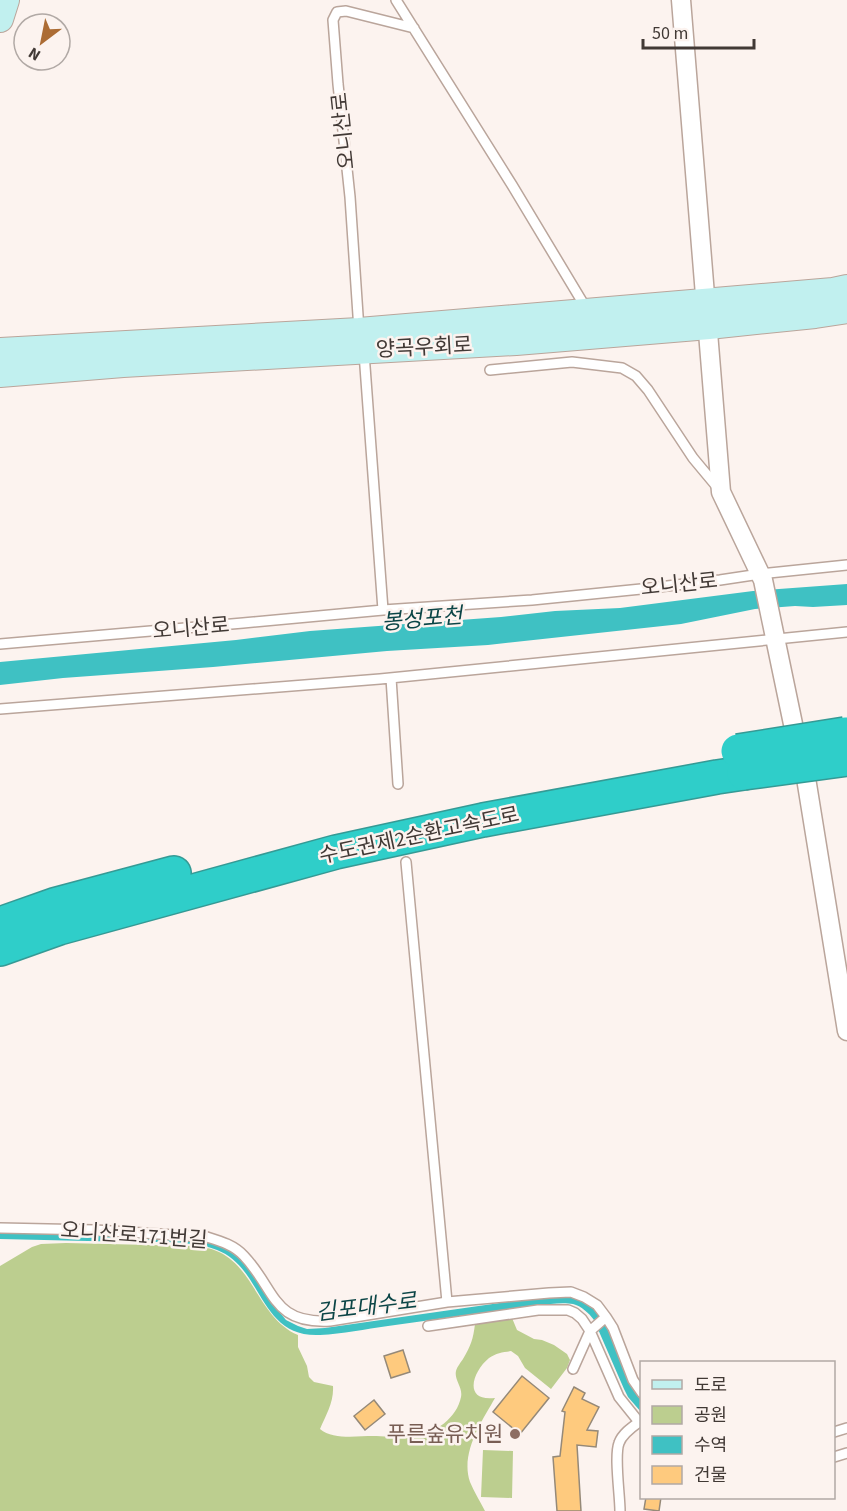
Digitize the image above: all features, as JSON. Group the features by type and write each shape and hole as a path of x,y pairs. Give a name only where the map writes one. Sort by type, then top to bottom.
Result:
{"highway":[{"name":"수도권제2순환고속도로","path":"0,924 54,905 438,806 567,784 741,762 846,742"},
{"name":"수도권제2순환고속도로","path":"0,949 59,928 336,852 483,820 705,779 741,762"}],"main road":[{"path":"0,19 6,0"},
{"name":"양곡우회로","path":"5,350 119,344 516,342 708,314 847,288"},
{"name":"양곡우회로","path":"0,374 361,341 589,312 814,315 847,310"}],"street":[{"path":"681,0 721,492 761,577 793,724"},
{"path":"806,778 847,1031"}],"lane":[{"path":"396,0 589,312"},
{"name":"오니산로","path":"383,610 350,197 333,20 337,12 346,11 414,28"},
{"path":"490,370 572,362 622,368 636,376 648,390 693,459 721,492"},
{"name":"오니산로","path":"0,644 564,596 761,577 847,565"},
{"path":"0,709 391,678 774,636 847,632"},
{"path":"391,678 398,784"},
{"path":"406,862 447,1302"},
{"name":"오니산로171번길","path":"0,1228 95,1230 207,1237 228,1244 244,1256 284,1310 305,1321 330,1322 447,1302 549,1293 571,1293 584,1296 597,1305 613,1328 633,1380 640,1391"},
{"path":"428,1326 538,1310 568,1310 575,1313 591,1330 614,1388 640,1421"},
{"path":"573,1369 591,1330 606,1317"},
{"path":"620,1511 617,1463 619,1443 628,1431 640,1423"}],"green space":[{"path":"41,1244 203,1247 219,1252 231,1260 250,1281 274,1317 298,1335 298,1347 307,1366 309,1377 314,1382 333,1386 331,1403 320,1429 332,1435 411,1438 430,1432 444,1423 459,1405 461,1393 456,1371 470,1346 475,1324 512,1318 517,1330 534,1339 554,1345 567,1354 570,1360 567,1368 551,1389 525,1368 518,1356 511,1351 492,1356 478,1371 475,1378 475,1391 485,1398 495,1398 474,1438 468,1460 470,1482 485,1511 0,1511 0,1266 32,1247"},
{"path":"483,1450 513,1451 512,1498 481,1497"}],"water":[{"path":"847,584 847,605 755,609 681,624 488,645 387,651 0,685 0,662 310,631 555,611 620,608 753,591"},
{"path":"0,1232 129,1235 214,1242 237,1254 286,1320 307,1329 514,1301 559,1296 574,1297 599,1313 627,1378 640,1398 640,1411 628,1397 594,1320 585,1310 573,1304 544,1305 337,1334 300,1333 284,1326 273,1314 244,1271 232,1259 208,1247 176,1243 0,1239"}],"building":[{"path":"403,1350 410,1372 391,1378 384,1356"},
{"path":"522,1376 549,1398 520,1434 493,1412"},
{"path":"574,1387 585,1393 582,1399 599,1407 587,1430 598,1431 596,1447 577,1445 581,1511 557,1511 553,1457 560,1456 565,1412 562,1411"},
{"path":"374,1400 385,1414 365,1430 354,1416"},
{"path":"646,1499 661,1499 659,1511 644,1509"}],"place":[{"name":"푸른숲유치원","path":"515,1434"}],"water label":[{"name":"봉성포천","path":"422,619"},
{"name":"김포대수로","path":"366,1307"}]}
